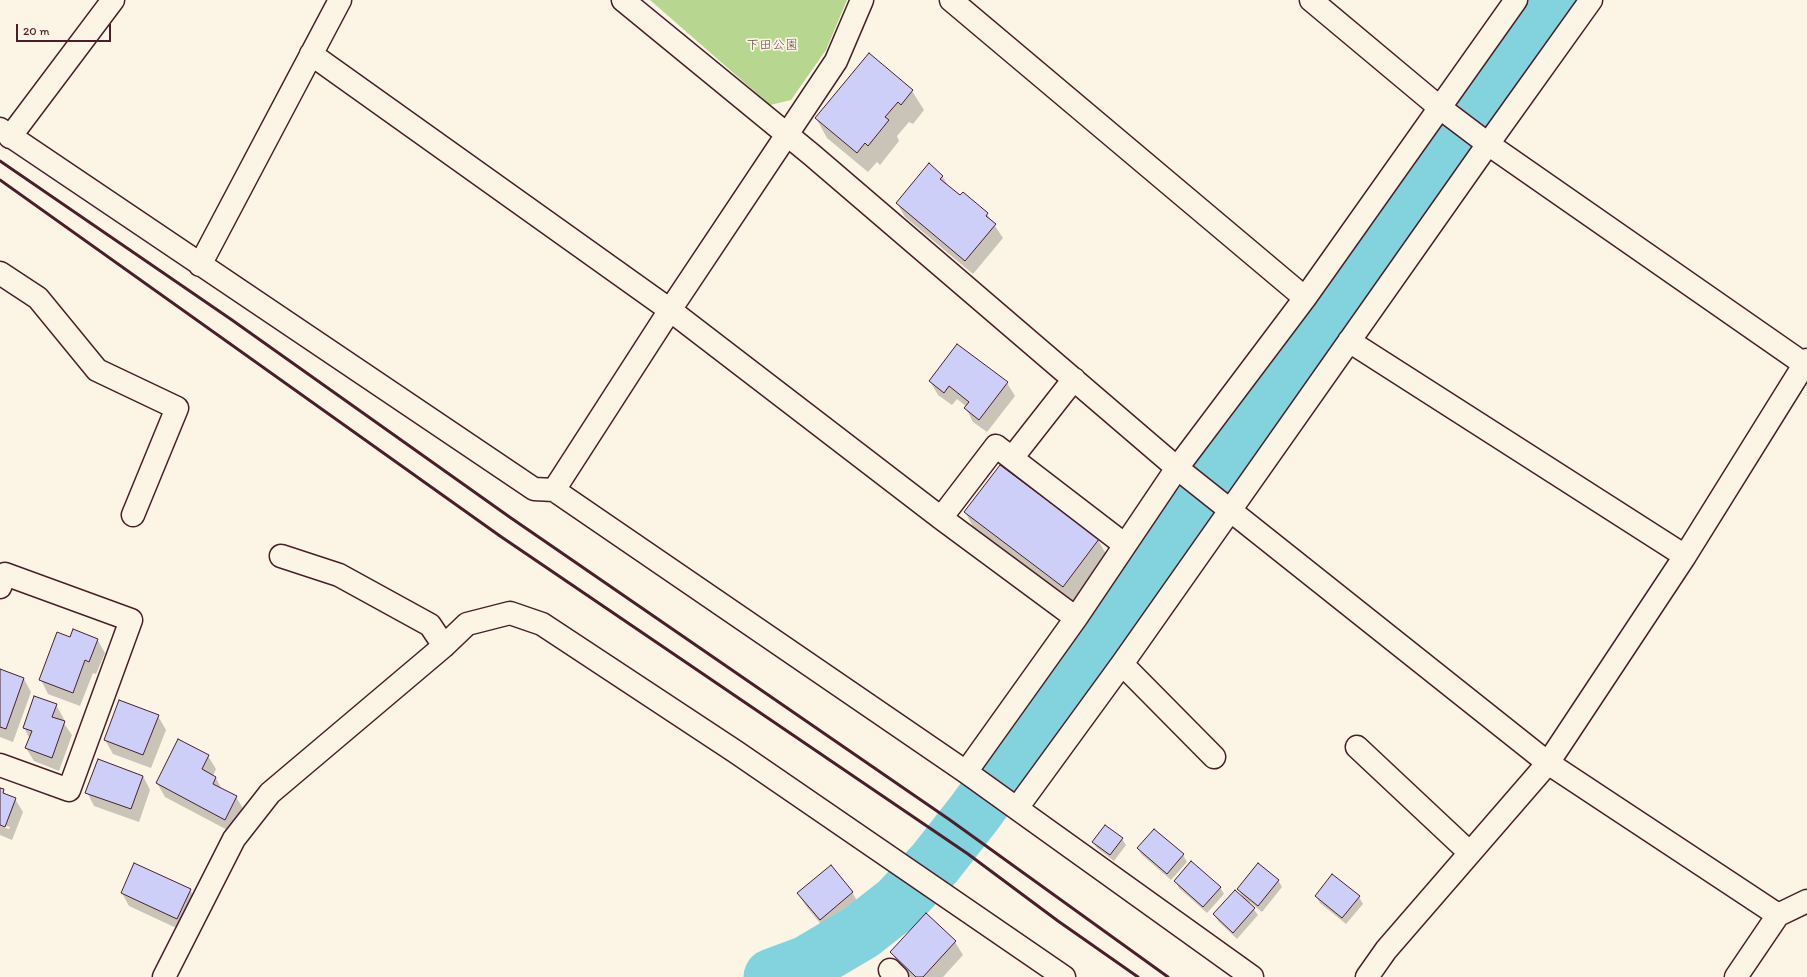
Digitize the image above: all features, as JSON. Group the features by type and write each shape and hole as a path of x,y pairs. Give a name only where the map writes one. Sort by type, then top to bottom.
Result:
{"street":[{"path":"113,0 5,133 534,489 554,490 966,772 1252,977"},
{"path":"200,265 340,0"},
{"path":"623,0 787,134 1177,468 1548,763 1778,915"},
{"path":"554,490 670,310 836,61 862,0"},
{"path":"952,0 1305,298"},
{"path":"1311,0 1439,107 1488,144 1806,363 1686,556 1548,763 1386,950 1367,977"},
{"path":"966,772 1076,618 1177,468 1305,298 1516,0"},
{"path":"1016,808 1122,664 1591,0"},
{"path":"311,54 670,310 941,518 1076,618"},
{"path":"0,273 38,298 97,370 177,408 133,515"},
{"path":"1349,341 1686,556"},
{"path":"1012,458 1074,379"},
{"path":"941,518 996,446 1125,545"},
{"path":"281,556 339,575 430,625 444,646"},
{"path":"0,587 5,574 131,620 69,790 0,765"},
{"path":"164,977 234,839 270,793 444,646 467,624 510,613 542,624 736,752 1064,977"},
{"path":"1122,664 1214,757"},
{"path":"1357,747 1470,853"},
{"path":"1736,977 1778,915 1807,901"}],"green space":[{"name":"下田公園","path":"650,0 847,0 826,50 791,100 770,105"}],"building":[{"path":"869,53 913,90 901,105 898,102 885,117 889,120 868,146 865,143 857,153 815,118"},
{"path":"929,163 943,176 940,179 960,195 963,192 988,213 986,216 996,224 965,261 896,203"},
{"path":"957,344 1008,382 979,420 964,408 969,402 949,386 944,393 929,381"},
{"path":"1000,465 1099,539 1063,587 964,512"},
{"path":"73,629 98,639 89,662 85,660 73,693 39,680 57,632 70,637"},
{"path":"0,669 24,678 6,729 0,727"},
{"path":"34,696 57,704 52,717 65,721 52,758 25,748 32,731 23,728"},
{"path":"119,700 159,715 143,755 104,740"},
{"path":"178,739 209,755 202,769 216,777 213,784 237,796 225,820 156,783"},
{"path":"98,759 143,776 131,809 85,793"},
{"path":"0,788 4,789 3,793 16,798 5,827 0,825"},
{"path":"1105,825 1123,838 1110,855 1092,842"},
{"path":"1154,829 1184,854 1167,874 1137,848"},
{"path":"1191,861 1221,887 1203,907 1174,881"},
{"path":"134,863 191,889 177,919 121,893"},
{"path":"1258,863 1279,880 1258,906 1237,889"},
{"path":"831,865 853,892 820,920 797,893"},
{"path":"1332,874 1360,896 1342,918 1315,896"},
{"path":"1235,890 1255,908 1233,933 1213,914"},
{"path":"926,913 956,941 923,977 916,977 890,952"}],"waterway":[{"path":"772,977 807,964 861,932 898,903 935,863 975,812 1099,639 1548,0"}],"railway":[{"path":"0,161 232,320 511,518 950,820 1168,977"},
{"path":"0,180 500,536 968,854 1058,921 1138,977"}]}
